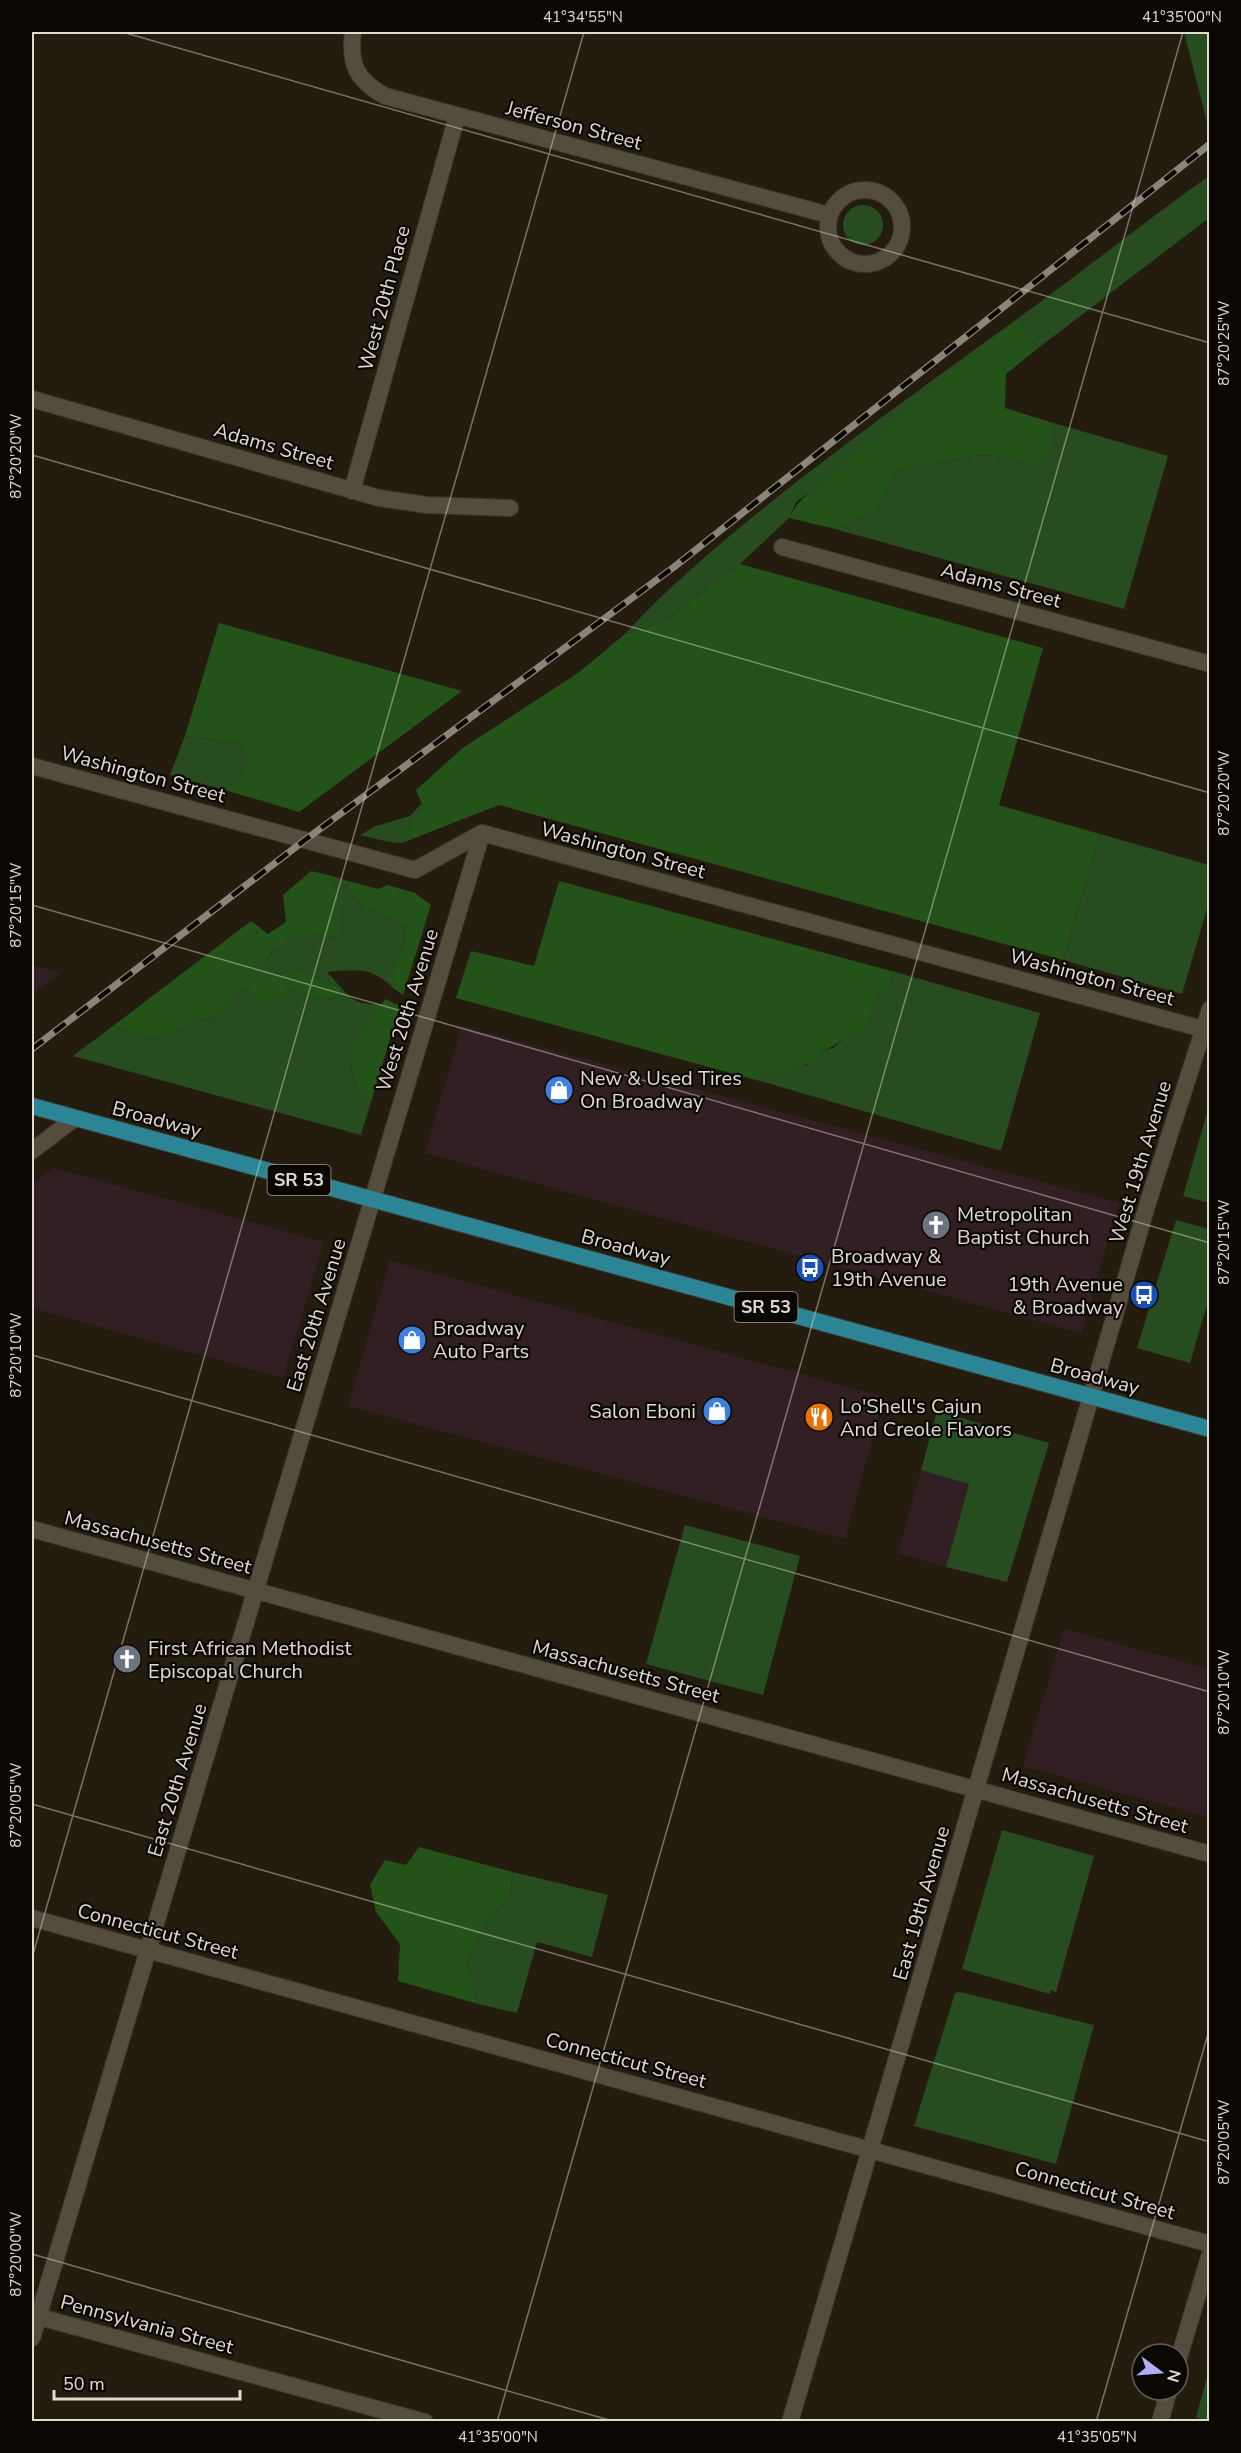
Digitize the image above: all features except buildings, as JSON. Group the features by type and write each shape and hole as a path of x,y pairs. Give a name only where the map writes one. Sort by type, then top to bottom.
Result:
{"main road":[{"name":"Broadway","path":"32,1106 1209,1429"}],"street":[{"name":"Jefferson Street","path":"353,32 352,62 359,75 370,87 385,96 829,215"},
{"name":"West 20th Place","path":"352,490 457,116"},
{"path":"866,189 878,192 896,207 901,218 902,230 899,242 893,252 874,264 851,262 841,257 831,243 827,227 829,215 834,204 843,196 866,189"},
{"name":"Adams Street","path":"32,399 379,498 427,505 510,508"},
{"name":"Adams Street","path":"782,547 1209,663"},
{"name":"Washington Street","path":"32,766 415,870 482,833 1206,1030"},
{"name":"West 20th Avenue","path":"373,1200 482,833"},
{"name":"West 19th Avenue","path":"1092,1396 1149,1199 1206,1030 1209,1009"},
{"path":"32,1151 75,1118"},
{"name":"East 20th Avenue","path":"32,2338 35,2316 373,1200"},
{"name":"East 19th Avenue","path":"790,2421 1092,1396"},
{"name":"Massachusetts Street","path":"32,1529 1209,1854"},
{"name":"Connecticut Street","path":"32,1918 870,2148 1209,2244"},
{"path":"1184,2342 1209,2254"},
{"name":"Pennsylvania Street","path":"35,2316 425,2421"},
{"path":"1160,2421 1166,2402"}],"shaded area":[{"path":"32,965 60,973 32,995"},
{"path":"462,1026 1119,1203 1081,1333 425,1153"},
{"path":"53,1168 324,1242 283,1378 32,1308 32,1184"},
{"path":"390,1261 884,1397 845,1539 348,1406"},
{"path":"921,1470 969,1483 946,1567 898,1553"},
{"path":"1064,1629 1209,1669 1209,1817 1023,1766"}],"green space":[{"path":"1184,32 1209,32 1209,130"},
{"path":"1209,176 1209,218 1037,349 1018,319 825,481 796,502 789,518 740,564 664,622 625,634 688,572 787,489"},
{"path":"863,205 877,211 883,225 877,239 863,245 849,239 843,225 849,211"},
{"path":"1018,319 1037,349 1006,374 1005,408 1050,422 1050,455 1033,466 984,455 897,469 876,512 835,529 789,518 810,491"},
{"path":"1050,422 1168,456 1124,609 835,529 876,512 897,469 984,455 1033,466 1050,455"},
{"path":"740,564 1043,648 999,805 1100,834 1063,960 499,805 402,843 410,826 424,809 416,790 464,747 578,673 625,634 664,622"},
{"path":"219,623 462,691 299,812 225,790 239,780 250,759 238,743 185,736"},
{"path":"185,736 238,743 250,759 239,780 225,790 170,775"},
{"path":"422,803 425,809 410,826 402,843 360,835 376,826 410,816"},
{"path":"1100,834 1209,865 1209,902 1182,994 1063,960"},
{"path":"311,871 332,876 338,897 338,937 295,938 279,946 262,964 277,974 300,971 342,988 338,997 321,1000 289,990 259,1007 249,987 236,992 217,1016 195,1020 173,1033 148,1039 113,1026 251,921 268,934 286,922 283,895"},
{"path":"332,876 348,881 347,888 364,908 388,916 406,927 403,947 393,965 393,988 377,976 363,971 327,972 341,988 300,971 277,974 262,964 280,946 295,937 313,935 338,937 338,897"},
{"path":"348,881 378,889 388,885 415,893 431,905 403,995 393,988 393,965 403,947 406,927 388,916 364,908 347,888"},
{"path":"559,881 895,972 885,998 876,996 862,1033 821,1051 821,1058 783,1075 766,1070 760,1081 456,998 471,951 534,966"},
{"path":"895,972 1040,1013 1001,1151 760,1081 766,1070 783,1075 796,1067 807,1065 821,1051 833,1048 850,1034 876,996 885,997"},
{"path":"250,987 259,1006 289,990 321,1000 338,997 342,989 350,997 363,1003 382,1004 350,1048 352,1075 360,1094 371,1102 361,1135 73,1056 113,1026 148,1039 173,1033 195,1020 217,1016 236,992"},
{"path":"385,999 400,1006 371,1102 360,1094 352,1074 350,1048"},
{"path":"1209,1106 1209,1203 1183,1196"},
{"path":"1176,1220 1209,1229 1209,1298 1190,1363 1137,1348"},
{"path":"937,1411 1049,1443 1007,1582 946,1567 969,1484 921,1470"},
{"path":"685,1525 800,1556 763,1695 646,1664"},
{"path":"1002,1830 1094,1856 1056,1992 1051,1990 1050,1994 962,1969"},
{"path":"419,1847 513,1872 510,1897 485,1925 467,1960 478,2004 398,1981 400,1944 376,1912 370,1885 385,1860 406,1865"},
{"path":"513,1872 608,1895 592,1957 537,1942 517,2013 478,2004 467,1960 485,1925 510,1897"},
{"path":"960,1992 1094,2025 1056,2164 914,2126 955,1993"},
{"path":"1209,2369 1210,2421 1196,2418"}],"railway":[{"path":"32,1049 305,840 674,567 1210,144"}],"place":[{"name":"New & Used Tires On Broadway","path":"559,1090"},
{"name":"Metropolitan Baptist Church","path":"936,1225"},
{"name":"Broadway & 19th Avenue","path":"810,1268"},
{"name":"19th Avenue & Broadway","path":"1144,1295"},
{"name":"Broadway Auto Parts","path":"412,1340"},
{"name":"Salon Eboni","path":"717,1411"},
{"name":"Lo'Shell's Cajun And Creole Flavors","path":"819,1417"},
{"name":"First African Methodist Episcopal Church","path":"127,1659"}]}
